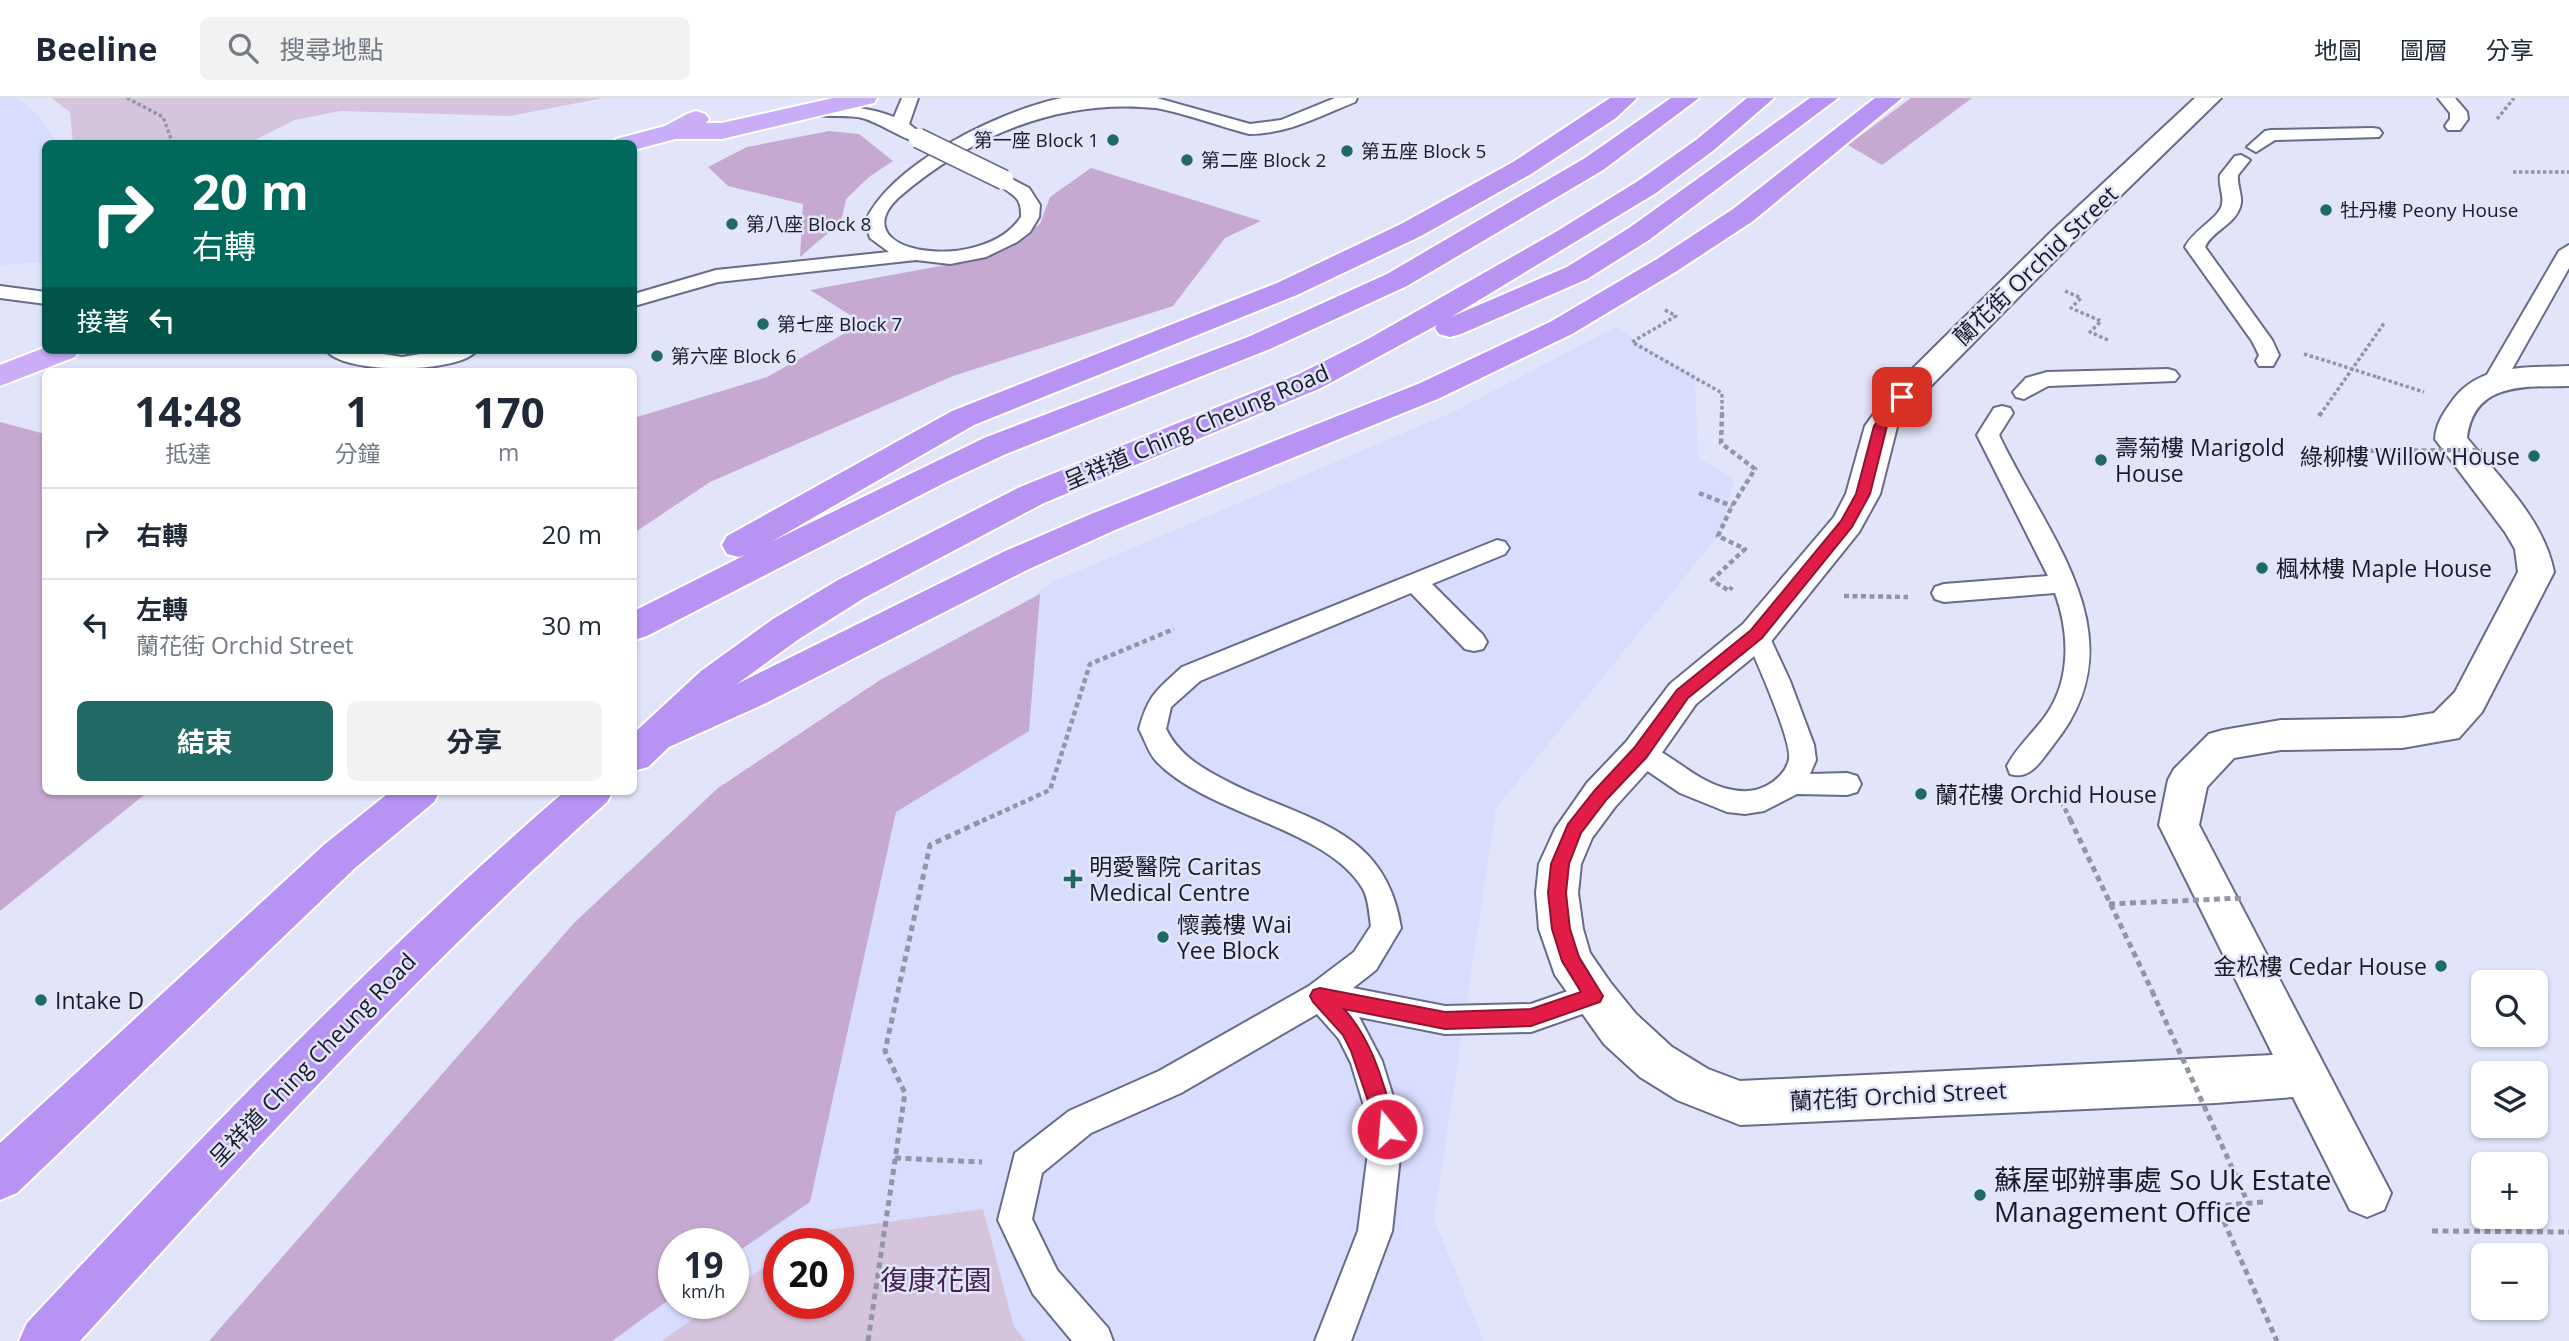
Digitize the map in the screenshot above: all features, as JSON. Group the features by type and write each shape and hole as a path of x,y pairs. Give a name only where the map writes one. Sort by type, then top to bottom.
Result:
{"highway":[{"path":"637,624 718,557 963,418 1222,316 1350,260 1468,200 1607,113 1625,98"},
{"path":"637,624 995,446 1259,343 1397,280 1594,164 1687,98"},
{"name":"呈祥道 Ching Cheung Road","path":"646,746 714,681 786,629 851,589 1032,495 1310,381 1413,326 1602,216 1679,164 1762,98"},
{"path":"1310,381 1471,320 1564,280 1639,234 1826,98"},
{"path":"646,746 1015,561 1102,522 1429,391 1561,328 1667,265 1743,215 1890,98"},
{"path":"0,1176 340,856 415,795"},
{"name":"呈祥道 Ching Cheung Road","path":"45,1341 358,1010 447,920 588,795"}],"main road":[{"path":"637,141 674,131 710,112 767,98"},
{"path":"674,131 722,131 864,98"},
{"path":"0,348 42,332"},
{"path":"0,376 54,354"}],"street":[{"name":"蘭花街 Orchid Street","path":"2209,98 2063,236 1902,397 1881,426 1863,494 1847,524 1756,634 1683,694 1640,753 1574,829 1560,864 1557,893 1561,929 1571,961 1620,1030 1656,1062 1693,1085 1740,1102 2216,1081 2306,1074"},
{"path":"2367,1193 2179,825 2188,780 2223,745 2281,735 2402,733 2445,727 2469,702 2536,572 2532,550 2518,525 2451,439 2452,424 2476,390 2497,378 2569,376"}],"lane":[{"path":"900,124 910,98"},
{"path":"911,256 886,243 875,226 880,206 889,197 934,160 1003,120 1050,104 1100,98"},
{"path":"1111,98 1157,103 1249,129 1264,130 1281,127 1349,98"},
{"path":"2446,98 2458,112 2459,119 2454,126"},
{"path":"637,299 716,276 911,256 944,259 979,254 999,247 1025,227 1031,216 1031,205 1017,186 918,138 900,124 852,110 831,108 809,111"},
{"path":"2266,361 2269,355 2262,340 2195,247 2199,237 2229,213 2232,200 2227,178 2231,169 2271,135 2373,133"},
{"path":"2497,378 2569,251"},
{"path":"0,292 42,297"},
{"path":"348,354 381,365 401,366 450,354"},
{"path":"2024,392 2033,383 2047,379 2168,376"},
{"path":"2002,413 1988,435 2065,583 2077,631 2080,667 2070,699 2020,766"},
{"path":"1095,1341 1045,1282 1015,1220 1027,1164 1080,1122 1170,1082 1320,996 1365,961 1386,928 1382,897 1368,874 1323,838 1197,780 1164,756 1156,741 1153,724 1156,709 1164,696 1191,674 1497,548"},
{"path":"1415,582 1474,642"},
{"path":"1944,593 2065,583"},
{"path":"1640,753 1693,787 1726,800 1739,802 1770,799 1793,782 1803,754 1771,663 1756,634"},
{"path":"1793,782 1810,785 1847,784"},
{"path":"1320,996 1445,1020 1531,1018 1594,996"},
{"path":"1320,996 1350,1029 1366,1061 1387,1129 1375,1231 1333,1341"}],"path":[{"path":"127,98 163,117 172,140"},
{"path":"2513,172 2569,172"},
{"path":"2058,288 2081,298 2071,308 2101,321 2090,332 2111,341"},
{"path":"1656,306 1676,316 1632,342 1722,393 1721,443 1755,470 1732,506 1718,536 1745,549 1712,579 1729,591 1737,583"},
{"path":"2319,416 2385,322"},
{"path":"2327,361 2377,377"},
{"path":"2345,451 2483,450"},
{"path":"1699,493 1732,506"},
{"path":"1859,597 1910,597"},
{"path":"868,1341 905,1093 885,1051 930,845 1050,790 1090,664 1174,629"},
{"path":"2061,801 2152,991 2248,1203"},
{"path":"2109,904 2244,898"},
{"path":"895,1157 1027,1164"},
{"path":"2263,1202 2217,1206 2277,1341"},
{"path":"2432,1231 2569,1232"}],"shaded area":[{"path":"0,98 18,98 41,118 54,140 42,140 42,262 0,265"},
{"path":"1911,98 1972,98 1882,165 1848,145"},
{"path":"829,131 859,134 893,161 869,177 846,199 841,222 800,257 803,204 728,186 708,167 747,147"},
{"path":"1091,168 1261,221 1225,238 1173,306 953,376 710,482 637,531 637,417 767,377 863,323 810,290 967,261 1003,249 1040,224 1050,197"},
{"name":"明愛醫院 Caritas Medical Centre","path":"1616,327 1695,378 1698,458 1734,479 1722,531 1496,808 1434,1219 1484,1341 234,1341 772,773 1055,581 1453,412"},
{"path":"0,422 42,433 42,795 144,795 0,911"},
{"path":"1040,594 1029,731 896,812 810,1202 772,1228 763,1228 763,1234 749,1244 749,1228 658,1228 658,1308 612,1341 209,1341 574,923 718,788 880,680"}],"green space":[{"path":"51,98 603,98 510,116 340,111 295,120 255,140 73,140 70,112"},
{"name":"復康花園","path":"983,1209 1014,1327 1026,1341 662,1341 692,1319 749,1319 749,1278 763,1268 763,1319 854,1319 854,1228 843,1228"}],"place":[{"name":"第一座 Block 1","path":"1113,140"},
{"name":"第五座 Block 5","path":"1347,151"},
{"name":"第二座 Block 2","path":"1187,160"},
{"name":"牡丹樓 Peony House","path":"2326,210"},
{"name":"第八座 Block 8","path":"732,224"},
{"name":"第七座 Block 7","path":"763,324"},
{"name":"第六座 Block 6","path":"657,356"},
{"name":"綠柳樓 Willow House","path":"2534,456"},
{"name":"壽菊樓 Marigold House","path":"2101,460"},
{"name":"楓林樓 Maple House","path":"2262,568"},
{"name":"蘭花樓 Orchid House","path":"1921,794"},
{"name":"明愛醫院 Caritas Medical Centre","path":"1073,879"},
{"name":"懷義樓 Wai Yee Block","path":"1163,937"},
{"name":"金松樓 Cedar House","path":"2441,966"},
{"name":"Intake D","path":"41,1000"},
{"name":"蘇屋邨辦事處 So Uk Estate Management Office","path":"1980,1195"}],"route":[{"path":"1387,1129 1366,1061 1350,1029 1320,996 1445,1020 1531,1018 1594,996 1571,961 1561,929 1557,893 1560,864 1574,829 1640,753 1683,694 1756,634 1806,577 1847,524 1863,494 1881,426 1902,397"}]}
